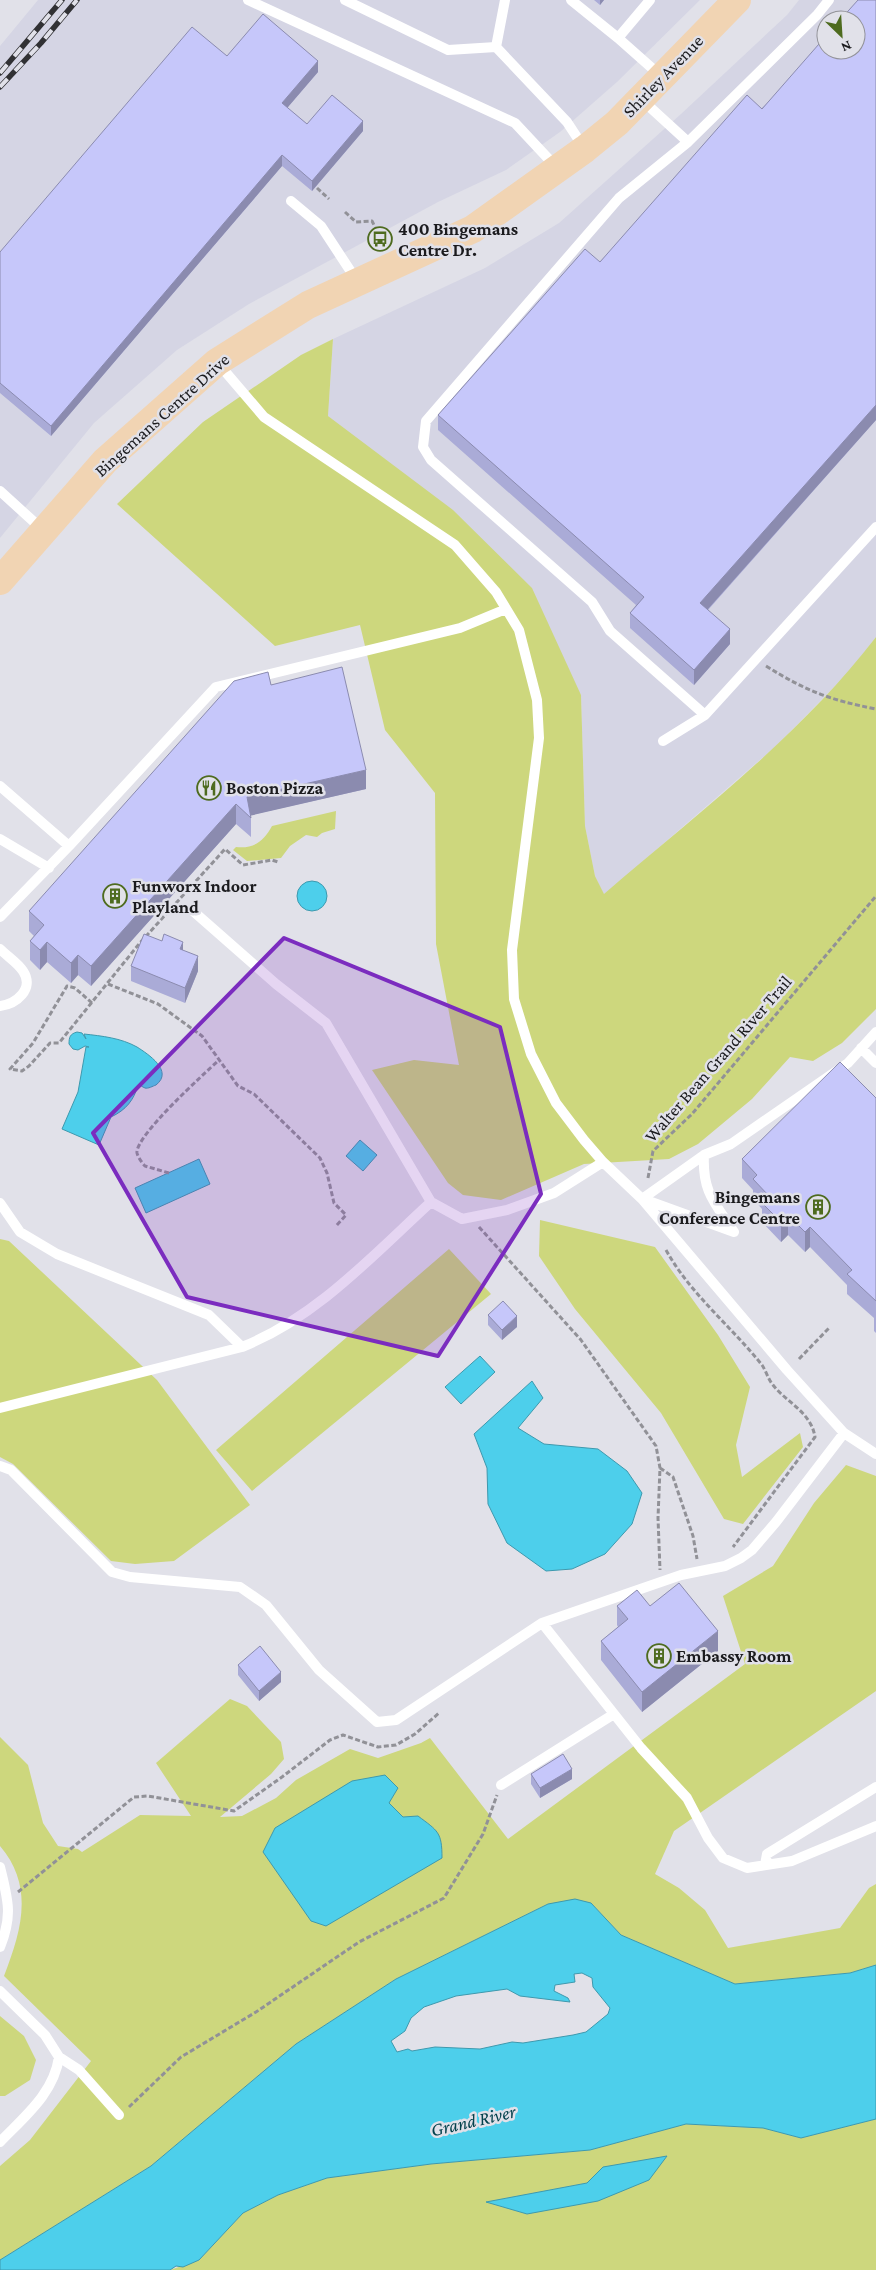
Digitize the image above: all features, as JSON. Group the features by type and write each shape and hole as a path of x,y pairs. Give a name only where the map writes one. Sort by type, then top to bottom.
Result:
{"main road":[{"name":"Shirley Avenue","path":"584,149 617,123 737,0"},
{"name":"Bingemans Centre Drive","path":"0,581 105,461 217,362 308,305 473,229 584,149"}],"lane":[{"path":"248,0 515,123 558,168"},
{"path":"496,47 506,0"},
{"path":"571,0 662,77"},
{"path":"618,38 650,0"},
{"path":"705,715 610,631 592,602 431,460 423,446 426,421 619,198 688,142 817,15 829,0"},
{"path":"350,1 448,50 496,47"},
{"path":"496,47 567,122 584,149"},
{"path":"641,99 688,142"},
{"path":"291,201 321,226 357,282"},
{"path":"217,362 264,417 455,545 496,592 519,630 537,700 539,738 512,950 514,999 531,1054 556,1103 603,1162 642,1199 781,1363 844,1433 876,1454"},
{"path":"0,491 44,531"},
{"path":"663,740 705,715 876,527"},
{"path":"0,917 49,868 216,687 460,628 506,609"},
{"path":"0,786 69,846"},
{"path":"0,839 49,868"},
{"path":"193,911 276,984 326,1024 431,1202 462,1219 507,1210 554,1193 603,1162"},
{"path":"0,950 23,970 27,979 26,989 20,997 12,1004 0,1006"},
{"path":"642,1199 704,1155 731,1144 848,1063 876,1032"},
{"path":"861,1048 876,1063"},
{"path":"642,1199 734,1232 709,1194 703,1175 704,1155"},
{"path":"0,1408 242,1347 270,1336 321,1302 431,1202"},
{"path":"0,1203 20,1232 57,1254 208,1315 242,1347"},
{"path":"0,1466 11,1470 112,1572 130,1577 240,1587 266,1604 319,1670 376,1722 396,1720 542,1622 661,1582 725,1566 752,1550 844,1433"},
{"path":"542,1622 641,1748 687,1798 708,1838 723,1858 747,1868 792,1861 876,1826"},
{"path":"501,1785 614,1714"},
{"path":"765,1865 767,1854 876,1787"},
{"path":"0,1868 8,1900 7,1929 0,1947"},
{"path":"0,1991 45,2035 59,2057 79,2070 119,2116"},
{"path":"0,2142 44,2094 53,2081 59,2057"}],"path":[{"path":"317,188 329,199"},
{"path":"344,212 356,222 372,221 380,237"},
{"path":"755,660 798,686 836,701 876,709"},
{"path":"92,1003 74,988 67,986 33,1043 10,1069 22,1070 29,1066 50,1043 59,1042 92,1003 108,984 139,944 225,849 243,865 272,860 278,862"},
{"name":"Walter Bean Grand River Trail","path":"642,1199 653,1152 692,1114 876,896"},
{"path":"108,984 158,1004 202,1036 238,1086 254,1094 320,1158 327,1173 334,1203 346,1215 336,1226"},
{"path":"169,1173 152,1170 145,1166 137,1153 138,1146 157,1120 219,1060"},
{"path":"471,1218 582,1340 656,1446 660,1468 658,1518 661,1582"},
{"path":"663,1243 684,1279 763,1366 773,1385 792,1401 814,1428 815,1437 735,1544 725,1566"},
{"path":"799,1358 829,1328"},
{"path":"773,1385 778,1379"},
{"path":"660,1468 673,1477 693,1536 699,1571"},
{"path":"8,1900 134,1797 148,1796 234,1811 330,1740 343,1735 378,1747 396,1745 415,1734 439,1713"},
{"path":"119,2116 152,2088 181,2057 256,2012 359,1942 444,1898 457,1880 483,1834 501,1785"}],"highlighted area":[{"path":"284,938 500,1027 541,1194 438,1356 187,1297 93,1133"}],"shaded area":[{"path":"38,0 700,0 617,82 560,132 506,170 438,202 249,304 177,350 94,423 0,538 0,46"},
{"path":"799,0 876,0 876,637 849,672 776,746 604,895 595,876 585,826 581,695 328,416 333,339 485,268 559,223 681,114 787,15"}],"green space":[{"path":"333,339 328,416 453,510 532,588 581,695 585,826 595,876 604,894 747,772 815,708 876,637 876,1009 842,1043 813,1061 790,1057 752,1099 698,1144 669,1159 584,1164 501,1200 463,1195 448,1183 372,1070 414,1060 459,1065 436,944 435,793 385,730 360,625 275,646 117,504 203,422 301,355"},
{"path":"336,811 335,829 322,833 317,837 306,835 290,846 281,858 247,861 233,850 236,847 248,847 258,843 266,836 272,826"},
{"path":"540,1220 655,1247 718,1335 750,1387 736,1445 742,1477 800,1433 803,1447 743,1524 724,1519 661,1413 575,1309 539,1256"},
{"path":"0,1239 9,1241 157,1380 250,1505 174,1561 135,1564 111,1561 13,1464 0,1457"},
{"path":"449,1249 491,1294 252,1491 216,1450"},
{"path":"846,1465 876,1476 876,1691 674,1831 655,1874 679,1888 705,1910 728,1948 840,1928 869,1888 876,1884 876,1965 850,1973 735,1984 621,1935 591,1903 548,1904 396,1979 296,2044 151,2166 0,2260 0,2166 30,2140 91,2061 4,1976 15,1943 22,1910 18,1877 0,1846 0,1737 28,1765 43,1823 58,1846 78,1849 82,1852 140,1815 191,1816 156,1763 230,1699 247,1706 281,1742 284,1759 271,1774 220,1817 242,1816 276,1798 296,1780 350,1749 378,1758 430,1738 508,1839 745,1664 723,1596 773,1566 814,1503","holes":["389,1803 403,1817 263,1852"]},
{"path":"0,2016 24,2036 36,2060 30,2080 5,2096 0,2096"},
{"path":"876,2119 876,2270 170,2270 199,2260 243,2213 278,2195 327,2178 431,2164 590,2150 686,2124 763,2128 801,2138","holes":["587,2183 527,2214 488,2202"]}],"water":[{"path":"312,881 323,885 327,896 323,907 312,911 301,907 297,896 301,885"},
{"path":"77,1032 82,1033 86,1039 84,1034 111,1038 131,1044 153,1058 161,1069 162,1074 161,1080 156,1085 144,1088 138,1085 129,1104 111,1117 99,1145 62,1129 78,1092 86,1047 89,1047 85,1046 78,1050 73,1049 69,1044 71,1035"},
{"path":"360,1140 377,1155 363,1171 346,1156"},
{"path":"199,1159 210,1184 146,1213 135,1188"},
{"path":"480,1356 495,1372 461,1404 445,1387"},
{"path":"532,1381 543,1398 518,1428 544,1444 598,1449 627,1471 642,1493 632,1524 605,1554 572,1569 546,1571 507,1543 488,1504 487,1468 474,1434"},
{"path":"385,1775 398,1788 389,1803 403,1817 418,1816 438,1833 442,1858 326,1926 311,1921 263,1852 275,1828 352,1781"},
{"name":"Grand River","path":"575,1899 591,1903 621,1935 735,1984 850,1973 876,1965 876,2119 801,2138 763,2128 686,2124 590,2150 431,2164 327,2178 278,2195 243,2213 199,2260 183,2267 176,2266 170,2270 0,2270 0,2260 151,2166 296,2044 396,1979 548,1904","holes":["582,1973 592,1978 593,1987 610,2008 608,2014 586,2032 523,2043 512,2042 480,2049 435,2047 412,2051 408,2049 397,2052 391,2041 405,2031 411,2018 424,2007 456,1996 507,1989 520,1996 570,2002 568,1998 554,1991 555,1985 575,1982 574,1974"]},
{"path":"667,2156 649,2180 598,2201 527,2214 486,2202 587,2183 603,2167"}],"building":[{"path":"858,0 876,0 876,405 700,603 730,629 694,670 630,613 644,597 438,415 585,249 600,262 747,95 762,109 816,47 816,60 866,60 866,10 849,10"},
{"path":"263,14 318,61 282,103 307,124 332,95 363,121 312,181 282,155 51,426 0,383 0,252 192,27 227,56"},
{"path":"342,667 366,770 247,797 251,818 236,804 91,966 78,955 71,963 47,942 40,950 30,941 44,925 29,911 234,681 268,672 271,685"},
{"path":"144,934 162,941 164,934 183,942 180,949 198,956 185,988 131,966"},
{"name":"Bingemans Conference Centre","path":"840,1062 876,1098 876,1301 847,1274 852,1270 810,1227 805,1232 788,1215 781,1222 762,1203 769,1196 753,1179 757,1175 742,1159"},
{"path":"503,1301 517,1316 502,1330 488,1315"},
{"name":"Embassy Room","path":"679,1583 718,1631 642,1692 601,1641 628,1619 617,1606 637,1590 650,1606"},
{"path":"260,1646 281,1672 259,1691 238,1665"},
{"path":"563,1754 572,1769 540,1788 531,1774"}],"railway":[{"path":"0,73 62,0"},
{"path":"0,87 41,43 77,0"}],"place":[{"name":"400 Bingemans Centre Dr.","path":"380,239"},
{"name":"Boston Pizza","path":"209,788"},
{"name":"Funworx Indoor Playland","path":"115,896"},
{"name":"Bingemans Conference Centre","path":"818,1207"},
{"name":"Embassy Room","path":"659,1656"}]}
